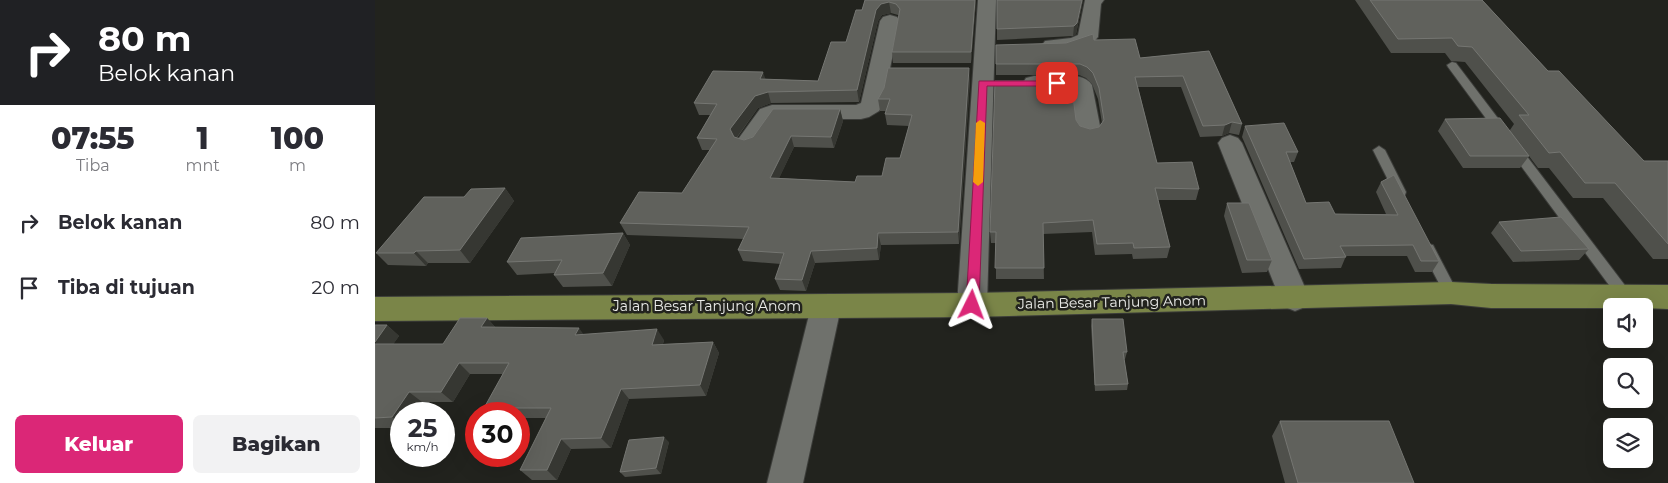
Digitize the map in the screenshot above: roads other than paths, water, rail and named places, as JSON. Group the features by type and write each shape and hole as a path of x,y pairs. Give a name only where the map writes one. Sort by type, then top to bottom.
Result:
{"main road":[{"name":"Jalan Besar Tanjung Anom","path":"375,309 972,305 1451,293 1491,296 1668,297"}],"street":[{"path":"972,305 990,69 987,0"},
{"path":"1033,46 1073,45 1088,37 1092,2 1095,0"},
{"path":"748,142 768,114 773,112 861,112 867,110 871,106 887,71 890,21"},
{"path":"990,69 1079,84 1082,87 1089,131"},
{"path":"1231,143 1295,298"},
{"path":"785,483 826,307"}],"lane":[{"path":"1452,65 1625,296"},
{"path":"1379,150 1404,201"},
{"path":"1421,234 1451,293"}]}
